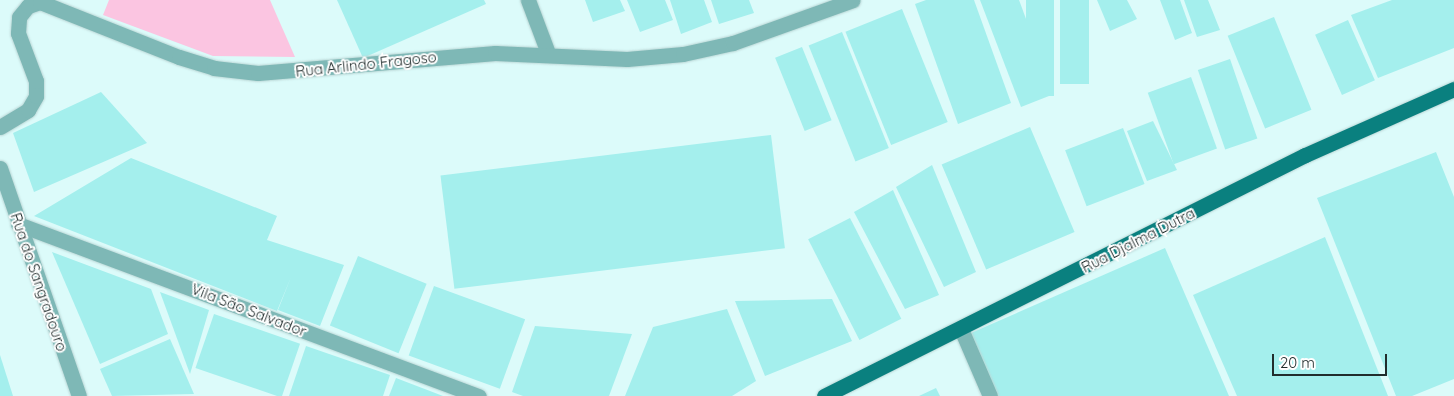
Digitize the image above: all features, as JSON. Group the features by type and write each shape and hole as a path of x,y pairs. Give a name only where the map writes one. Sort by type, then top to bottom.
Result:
{"main road":[{"name":"Rua Djalma Dutra","path":"824,396 962,329 1305,155 1454,89"}],"street":[{"path":"528,0 548,53"},
{"name":"Rua Arlindo Fragoso","path":"0,127 28,110 36,96 19,25 19,17 28,6 40,2 178,57 214,68 258,73 312,72 450,56 548,53 627,59 683,54 733,43 853,0"},
{"name":"Rua do Sangradouro","path":"0,168 79,396"},
{"name":"Vila São Salvador","path":"18,224 479,396"},
{"path":"962,329 990,396"}],"shaded area":[{"path":"109,0 270,0 295,57 213,56 103,15"}],"building":[{"path":"337,0 484,0 486,4 363,58"},
{"path":"585,0 620,0 625,11 593,22"},
{"path":"627,0 665,0 673,20 640,32"},
{"path":"670,0 704,0 712,22 681,34"},
{"path":"711,0 749,0 754,13 719,24"},
{"path":"926,0 974,0 1011,103 958,124 915,4"},
{"path":"980,0 1019,0 1054,94 1021,107"},
{"path":"1026,0 1054,0 1054,96 1026,96"},
{"path":"1060,0 1089,0 1089,84 1060,84"},
{"path":"1097,0 1127,0 1137,19 1110,31"},
{"path":"1160,0 1180,0 1192,33 1175,40"},
{"path":"1184,0 1208,0 1220,30 1197,37"},
{"path":"1392,0 1454,0 1454,48 1378,78 1351,15"},
{"path":"902,9 948,122 891,145 845,32"},
{"path":"1274,17 1311,110 1265,128 1228,36"},
{"path":"1348,20 1375,80 1342,95 1315,35"},
{"path":"842,32 889,148 855,161 809,45"},
{"path":"802,47 832,120 805,131 775,58"},
{"path":"1230,59 1257,138 1225,149 1198,70"},
{"path":"1191,77 1217,148 1174,164 1148,93"},
{"path":"101,92 147,143 34,192 13,133"},
{"path":"1153,121 1177,170 1147,181 1127,131"},
{"path":"1030,127 1075,232 986,269 942,165"},
{"path":"1123,128 1145,184 1087,206 1065,150"},
{"path":"771,135 785,248 454,289 440,176"},
{"path":"1436,152 1454,197 1454,379 1412,396 1396,396 1317,198"},
{"path":"131,158 277,216 267,240 344,265 320,326 278,310 291,277 277,311 34,216"},
{"path":"932,165 976,272 944,287 896,187"},
{"path":"893,190 939,295 905,309 854,212"},
{"path":"850,218 901,319 859,340 808,239"},
{"path":"1325,237 1388,396 1237,396 1193,295"},
{"path":"1165,248 1229,396 998,396 971,333"},
{"path":"52,252 151,289 168,334 100,364"},
{"path":"358,256 427,284 399,353 330,326"},
{"path":"434,286 525,319 500,389 409,356"},
{"path":"160,292 209,310 190,374"},
{"path":"832,299 852,341 765,376 735,301"},
{"path":"727,309 756,381 732,396 625,396 653,327"},
{"path":"214,314 300,344 282,396 277,396 195,368"},
{"path":"535,326 632,334 609,396 523,396 512,392"},
{"path":"170,339 194,394 112,396 100,369"},
{"path":"306,346 390,375 383,396 289,396"},
{"path":"0,355 13,396 0,396"},
{"path":"396,378 443,396 389,396"},
{"path":"936,388 940,396 919,396"}]}
